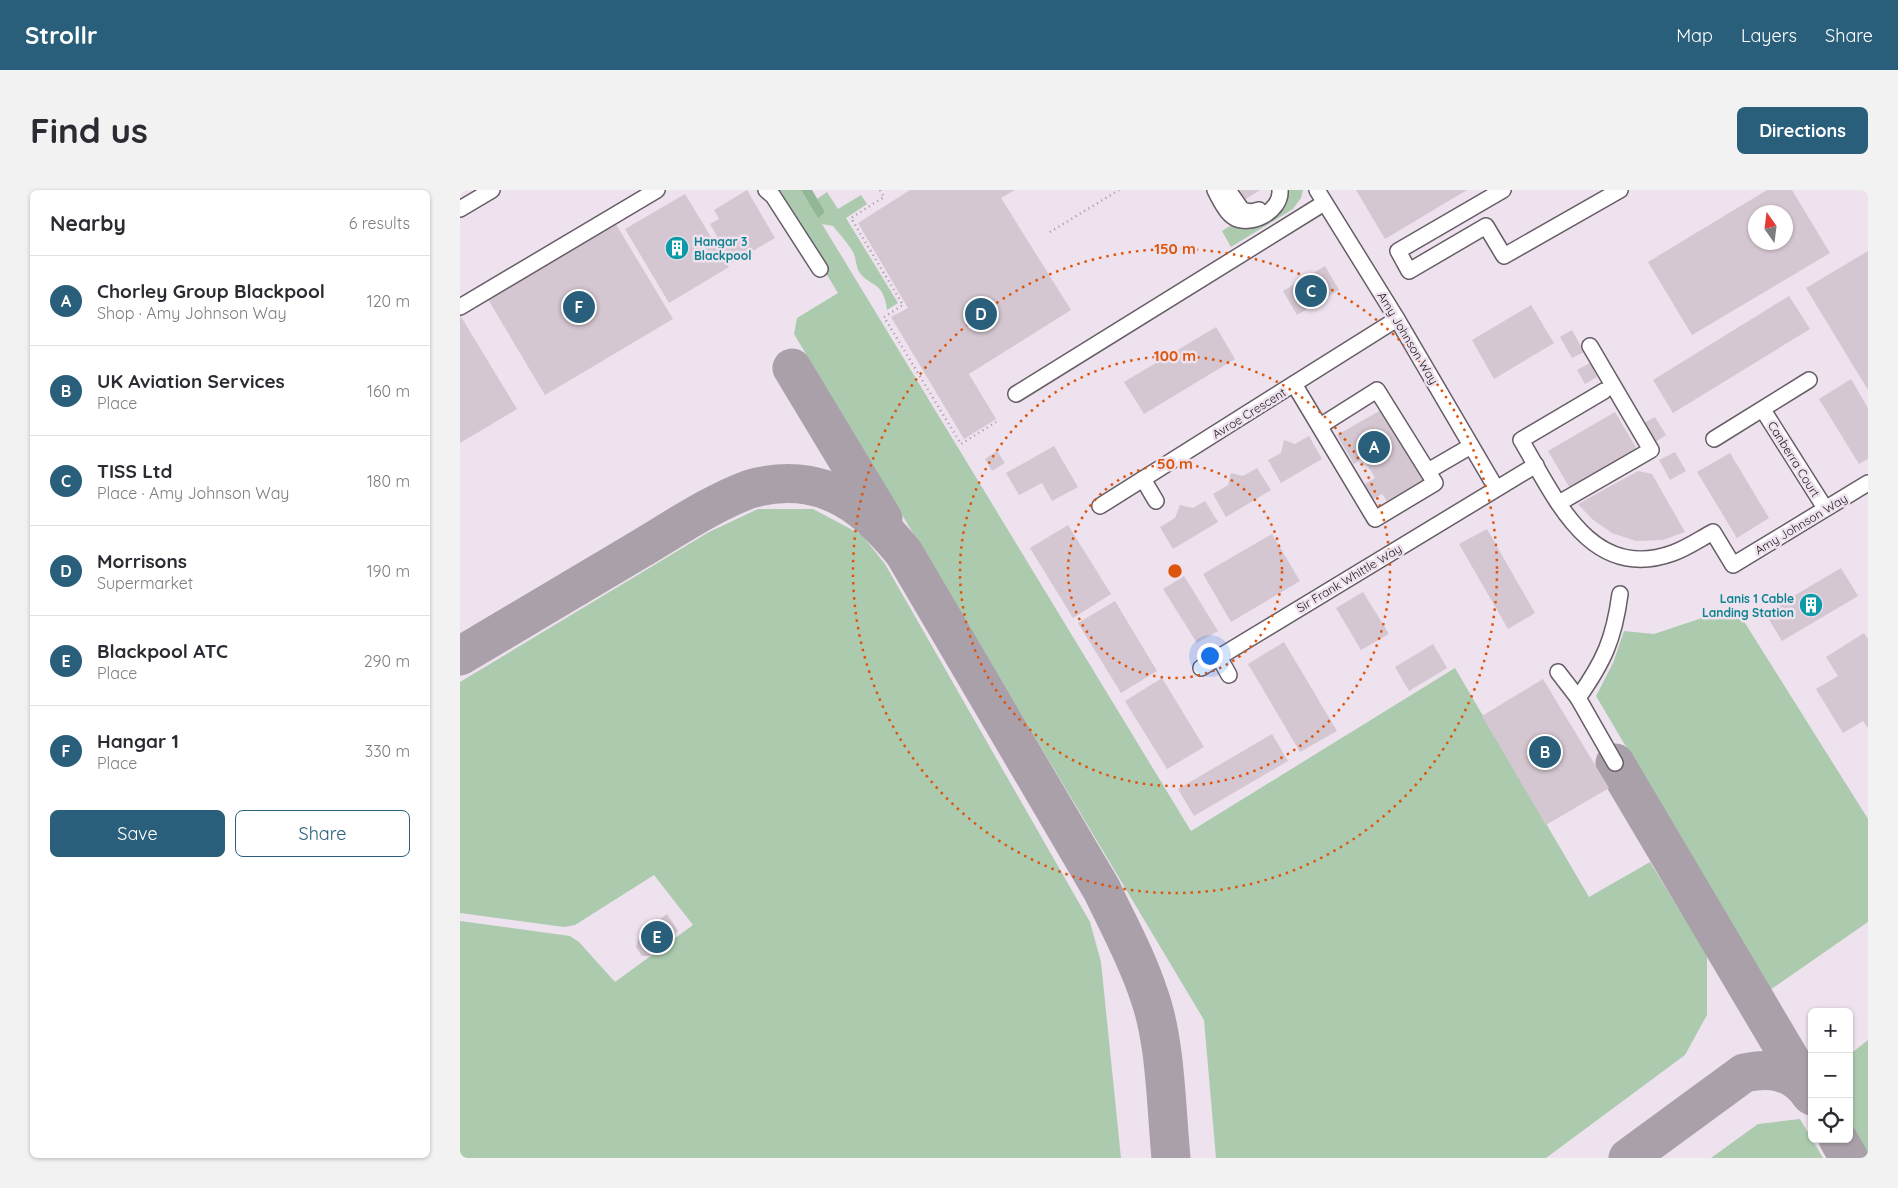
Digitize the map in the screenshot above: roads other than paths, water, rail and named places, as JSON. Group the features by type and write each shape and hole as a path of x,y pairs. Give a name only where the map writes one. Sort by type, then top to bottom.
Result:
{"street":[{"path":"460,209 492,190"},
{"path":"460,307 657,190"},
{"path":"766,190 773,196 820,269"},
{"path":"1214,190 1231,216 1242,221 1253,221 1279,202 1280,190"},
{"path":"1228,190 1242,210 1251,212 1267,205 1272,198 1274,190"},
{"path":"1503,190 1398,251 1409,271 1486,226 1504,256 1620,190"},
{"path":"1016,394 1321,196"},
{"name":"Amy Johnson Way","path":"1321,196 1397,319 1496,488"},
{"name":"Avroe Crescent","path":"1100,506 1397,319"},
{"path":"1590,346 1651,450 1559,503 1521,440 1604,391"},
{"name":"Canberra Court","path":"1714,439 1809,380"},
{"path":"1294,384 1375,519 1436,483 1378,390 1320,426"},
{"name":"Canberra Court","path":"1763,410 1825,508"},
{"path":"1428,471 1471,446"},
{"name":"Sir Frank Whittle Way","path":"1201,668 1536,465"},
{"path":"1143,479 1156,501"},
{"name":"Amy Johnson Way","path":"1559,503 1578,530 1605,551 1638,559 1656,558 1689,546 1713,532 1733,565 1868,483"},
{"path":"1578,698 1608,648 1616,625 1620,594"},
{"path":"1219,657 1229,676"},
{"path":"1558,672 1578,698 1615,763"}],"place":[{"name":"Hangar 3 Blackpool","path":"677,248"},
{"name":"TISS Ltd","path":"1311,291"},
{"name":"Hangar 1","path":"579,307"},
{"name":"Morrisons","path":"981,314"},
{"name":"Chorley Group Blackpool","path":"1374,447"},
{"name":"Lanis 1 Cable Landing Station","path":"1811,605"},
{"name":"UK Aviation Services","path":"1545,752"},
{"name":"Blackpool ATC","path":"657,937"}]}
